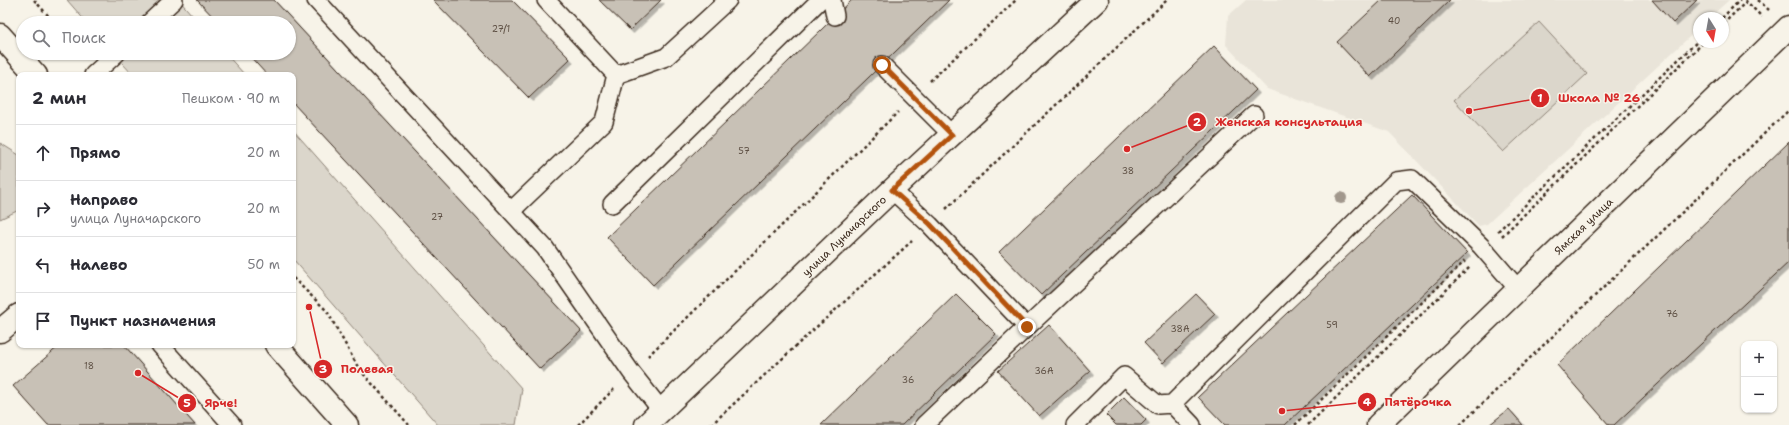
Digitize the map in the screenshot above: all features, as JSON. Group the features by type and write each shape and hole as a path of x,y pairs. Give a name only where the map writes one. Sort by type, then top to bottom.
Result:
{"main road":[{"name":"улица Луначарского","path":"646,425 892,190 1097,0"},
{"name":"Ямская улица","path":"1378,425 1789,27"},
{"path":"0,35 16,53"},
{"path":"22,60 33,72"},
{"path":"0,331 16,318"},
{"path":"279,348 347,425"}],"lane":[{"path":"157,16 174,0"},
{"path":"316,0 545,248 631,372 661,410"},
{"path":"546,0 616,75"},
{"path":"616,75 666,57 728,0"},
{"path":"612,204 820,0"},
{"path":"96,72 109,60"},
{"path":"882,65 952,135"},
{"path":"511,211 604,122 616,75"},
{"path":"924,425 1254,116"},
{"path":"1075,425 1124,376 1158,405 1172,404 1396,181 1412,178 1486,252 1518,289"},
{"path":"892,190 930,224 1027,327"},
{"path":"163,348 232,425"},
{"path":"1172,404 1192,425"}],"path":[{"path":"34,0 48,16"},
{"path":"578,425 914,97 1016,0"},
{"path":"1728,12 1740,0"},
{"path":"1729,18 1748,0"},
{"path":"1308,425 1698,48"},
{"path":"1460,425 1789,110"},
{"path":"296,281 326,311 359,369 409,425"}],"shaded area":[{"path":"67,0 179,0 193,16 81,16"},
{"path":"1246,0 1729,0 1716,12 1693,12 1693,34 1487,224 1479,226 1389,132 1267,89 1226,45 1228,16"},
{"path":"1539,22 1587,74 1503,152 1454,100"},
{"path":"119,60 231,60 242,72 130,72"},
{"path":"296,133 522,389 516,425 438,425 296,262"},
{"path":"0,143 16,153 16,211 0,219"}],"building":[{"path":"197,0 274,0 289,16 212,16"},
{"path":"433,0 512,0 570,59 529,98"},
{"path":"599,0 661,0 630,30"},
{"path":"852,0 949,0 653,285 607,237"},
{"path":"1382,0 1450,0 1370,77 1337,42"},
{"path":"1652,0 1697,0 1673,23"},
{"path":"296,24 581,331 540,369 296,106 296,72 264,72 253,60 296,60"},
{"path":"1214,46 1256,90 1041,295 999,252"},
{"path":"1789,142 1789,262 1614,425 1609,425 1557,365"},
{"path":"1412,195 1467,253 1285,425 1225,425 1198,397"},
{"path":"956,294 996,334 902,425 821,425"},
{"path":"1196,294 1215,314 1163,363 1144,343"},
{"path":"1049,325 1090,371 1039,416 998,371"},
{"path":"57,348 127,348 195,425 48,425 13,386"},
{"path":"1124,397 1146,420 1141,425 1116,425 1106,415"},
{"path":"1509,409 1523,425 1489,425"}],"place":[{"name":"Школа № 26","path":"1469,111"},
{"name":"Женская консультация","path":"1127,149"},
{"name":"Полевая","path":"309,307"},
{"name":"Ярче!","path":"138,373"},
{"name":"Пятёрочка","path":"1282,411"}],"route":[{"path":"882,65 952,135 892,190 930,224 1027,327"}]}
